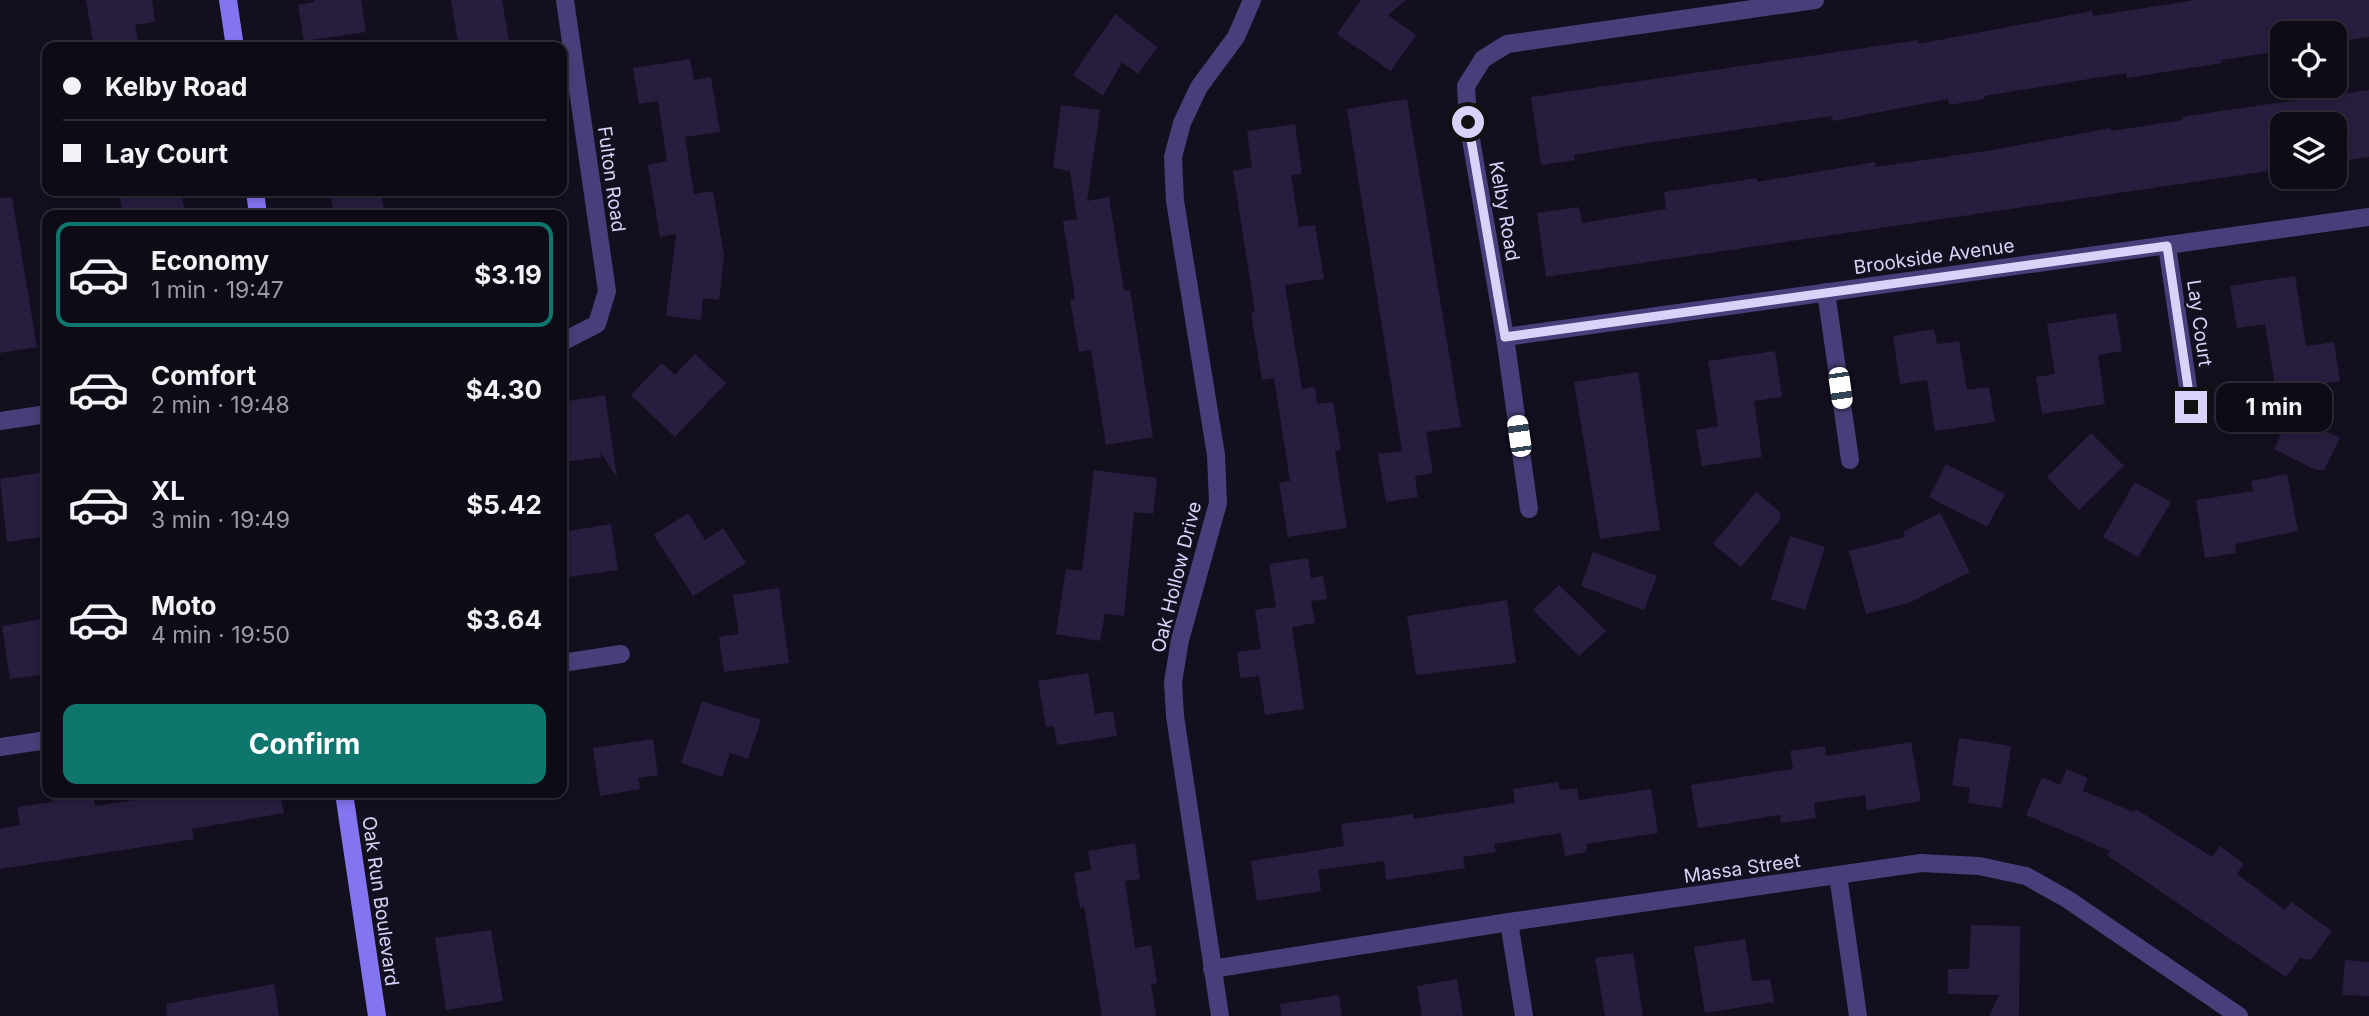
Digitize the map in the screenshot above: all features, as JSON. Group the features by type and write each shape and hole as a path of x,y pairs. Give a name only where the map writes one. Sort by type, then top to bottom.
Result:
{"street":[{"path":"228,0 233,42"},
{"name":"Fulton Road","path":"565,0 607,291 597,324 567,339"},
{"name":"Oak Hollow Drive","path":"1220,1016 1175,716 1174,682 1180,640 1218,503 1216,455 1175,201 1173,157 1182,122 1199,87 1237,37 1252,0"},
{"name":"Kelby Road","path":"1529,509 1505,337 1468,122 1466,86 1483,59 1507,44 1815,0"},
{"name":"Brookside Avenue","path":"1505,337 2369,217"},
{"name":"Lay Court","path":"2167,246 2191,407"},
{"path":"1826,292 1850,460"},
{"path":"0,421 42,415"},
{"path":"567,662 621,654"},
{"path":"0,747 42,741"},
{"name":"Oak Run Boulevard","path":"345,798 377,1016"},
{"name":"Massa Street","path":"1212,969 1509,922 1920,863 1979,866 2026,876 2067,899 2239,1016"},
{"path":"1838,875 1858,1016"},
{"path":"1509,922 1524,1016"}],"building":[{"path":"86,0 152,0 155,22 135,25 138,42 93,42"},
{"path":"314,0 361,0 366,32 304,41 298,5 315,2"},
{"path":"451,0 502,0 509,42 458,42"},
{"path":"1361,0 1406,0 1388,15 1416,35 1391,71 1337,34"},
{"path":"2196,0 2369,0 2369,37 2347,40 2347,21 2270,21 2270,53 2221,60 2222,63 2127,78 2126,73 1984,96 1984,99 1949,105 1948,99 1833,121 1832,116 1660,141 1574,155 1575,160 1541,165 1531,97 1918,40 1918,44 2092,11 2093,16"},
{"path":"1115,14 1157,47 1138,74 1122,62 1103,96 1073,75"},
{"path":"690,59 694,80 711,77 720,132 685,137 694,194 713,191 724,255 719,300 703,298 701,320 666,316 676,234 660,237 648,165 667,161 658,101 639,104 633,68"},
{"path":"2369,90 2369,157 2347,160 2347,112 2270,112 2270,171 1546,277 1537,213 1579,207 1582,223 1666,209 1664,192 1757,178 1757,182 1875,162 1875,167 1993,150 2111,128 2111,131 2183,120 2182,117 2314,98 2347,98 2347,93"},
{"path":"1407,99 1461,427 1426,432 1433,473 1415,476 1418,497 1386,502 1378,454 1402,451 1347,109"},
{"path":"1061,105 1100,110 1087,201 1109,197 1124,291 1130,290 1153,437 1106,445 1091,350 1079,352 1070,300 1075,299 1063,221 1077,219 1070,171 1053,168"},
{"path":"1295,124 1302,174 1291,175 1299,227 1315,225 1324,279 1285,285 1302,389 1315,387 1317,404 1333,402 1341,450 1335,451 1347,528 1288,537 1279,483 1290,481 1274,378 1262,380 1251,313 1255,312 1233,171 1252,167 1247,131"},
{"path":"120,196 182,196 185,210 122,210"},
{"path":"331,196 382,196 384,210 333,210"},
{"path":"12,197 37,347 0,353 0,198"},
{"path":"2295,276 2306,346 2334,342 2340,381 2276,391 2265,324 2237,328 2230,286"},
{"path":"2116,313 2122,351 2098,355 2105,404 2042,414 2036,377 2055,374 2047,324"},
{"path":"1934,329 1937,344 1959,341 1967,390 1989,387 1995,422 1935,431 1927,380 1900,384 1893,336"},
{"path":"1775,351 1782,397 1754,401 1762,457 1702,466 1696,430 1718,426 1708,361"},
{"path":"695,354 726,383 675,437 631,395 662,363 675,375"},
{"path":"1638,372 1660,530 1600,539 1574,382"},
{"path":"605,395 617,478 600,451 601,457 567,462 567,401"},
{"path":"2291,414 2340,438 2324,470 2316,470 2274,449"},
{"path":"2091,433 2124,466 2079,510 2047,477"},
{"path":"1946,464 2005,494 1987,527 1929,497"},
{"path":"1094,470 1157,478 1153,514 1134,512 1124,616 1105,614 1100,641 1056,634 1066,569 1082,571"},
{"path":"42,472 42,537 7,542 0,479"},
{"path":"2287,474 2298,531 2235,544 2236,553 2205,558 2196,500 2253,491 2251,481"},
{"path":"2135,482 2171,502 2138,557 2103,537"},
{"path":"1756,492 1780,512 1780,520 1741,567 1713,544"},
{"path":"688,513 705,540 723,528 746,563 693,596 654,535"},
{"path":"1940,513 1970,572 1909,603 1866,614 1849,551 1905,537 1903,532"},
{"path":"611,524 618,570 567,577 567,531"},
{"path":"1790,536 1825,547 1805,610 1771,599"},
{"path":"1593,552 1657,576 1644,610 1581,586"},
{"path":"1308,558 1311,578 1323,576 1327,599 1311,601 1315,623 1292,627 1304,709 1265,715 1259,676 1240,678 1237,652 1261,649 1255,610 1276,607 1269,564"},
{"path":"1559,585 1606,631 1579,656 1533,610"},
{"path":"779,588 789,663 724,672 719,637 739,634 733,595"},
{"path":"1507,600 1516,663 1416,675 1407,616"},
{"path":"42,619 42,675 10,679 2,626"},
{"path":"1088,673 1095,714 1113,711 1117,736 1057,745 1054,726 1046,727 1038,681"},
{"path":"702,701 761,720 748,759 730,753 722,777 681,763"},
{"path":"1959,738 2011,746 2002,808 1968,803 1970,788 1952,785"},
{"path":"653,739 658,775 638,778 640,789 600,796 593,748"},
{"path":"1911,742 1921,801 1867,810 1865,795 1814,803 1816,818 1781,823 1780,815 1698,828 1691,785 1793,769 1790,751 1825,746 1826,756"},
{"path":"2067,769 2088,778 2083,791 2134,812 2136,809 2212,857 2220,846 2244,864 2237,874 2285,910 2291,902 2332,931 2311,960 2300,958 2286,977 2107,855 2110,851 2026,815 2042,777 2060,785"},
{"path":"1558,782 1560,790 1577,788 1579,800 1651,789 1658,833 1586,844 1587,852 1565,856 1561,833 1494,844 1496,852 1463,857 1465,868 1386,880 1384,861 1318,870 1321,891 1257,901 1251,861 1344,846 1341,824 1413,814 1414,819 1515,803 1513,789"},
{"path":"52,798 94,798 95,806 147,798 281,798 284,813 192,829 194,839 0,869 0,829 20,825 17,807 53,802"},
{"path":"1135,843 1140,879 1125,881 1135,948 1151,945 1157,983 1151,984 1156,1016 1102,1016 1084,907 1080,908 1074,873 1091,870 1088,851"},
{"path":"1971,925 2020,926 2019,1016 1989,1016 1999,995 1948,994 1948,969 1969,969"},
{"path":"491,930 503,1001 446,1010 435,938"},
{"path":"1745,939 1752,981 1770,979 1774,1002 1705,1013 1694,947"},
{"path":"1633,953 1643,1016 1605,1016 1595,958"},
{"path":"2345,960 2369,962 2369,996 2342,995"},
{"path":"1457,979 1463,1016 1422,1016 1417,986"},
{"path":"274,984 279,1016 167,1016 166,1004"},
{"path":"1339,995 1342,1016 1281,1016 1280,1004"}],"route":[{"path":"1468,122 1505,337 2167,246 2191,407"}]}
